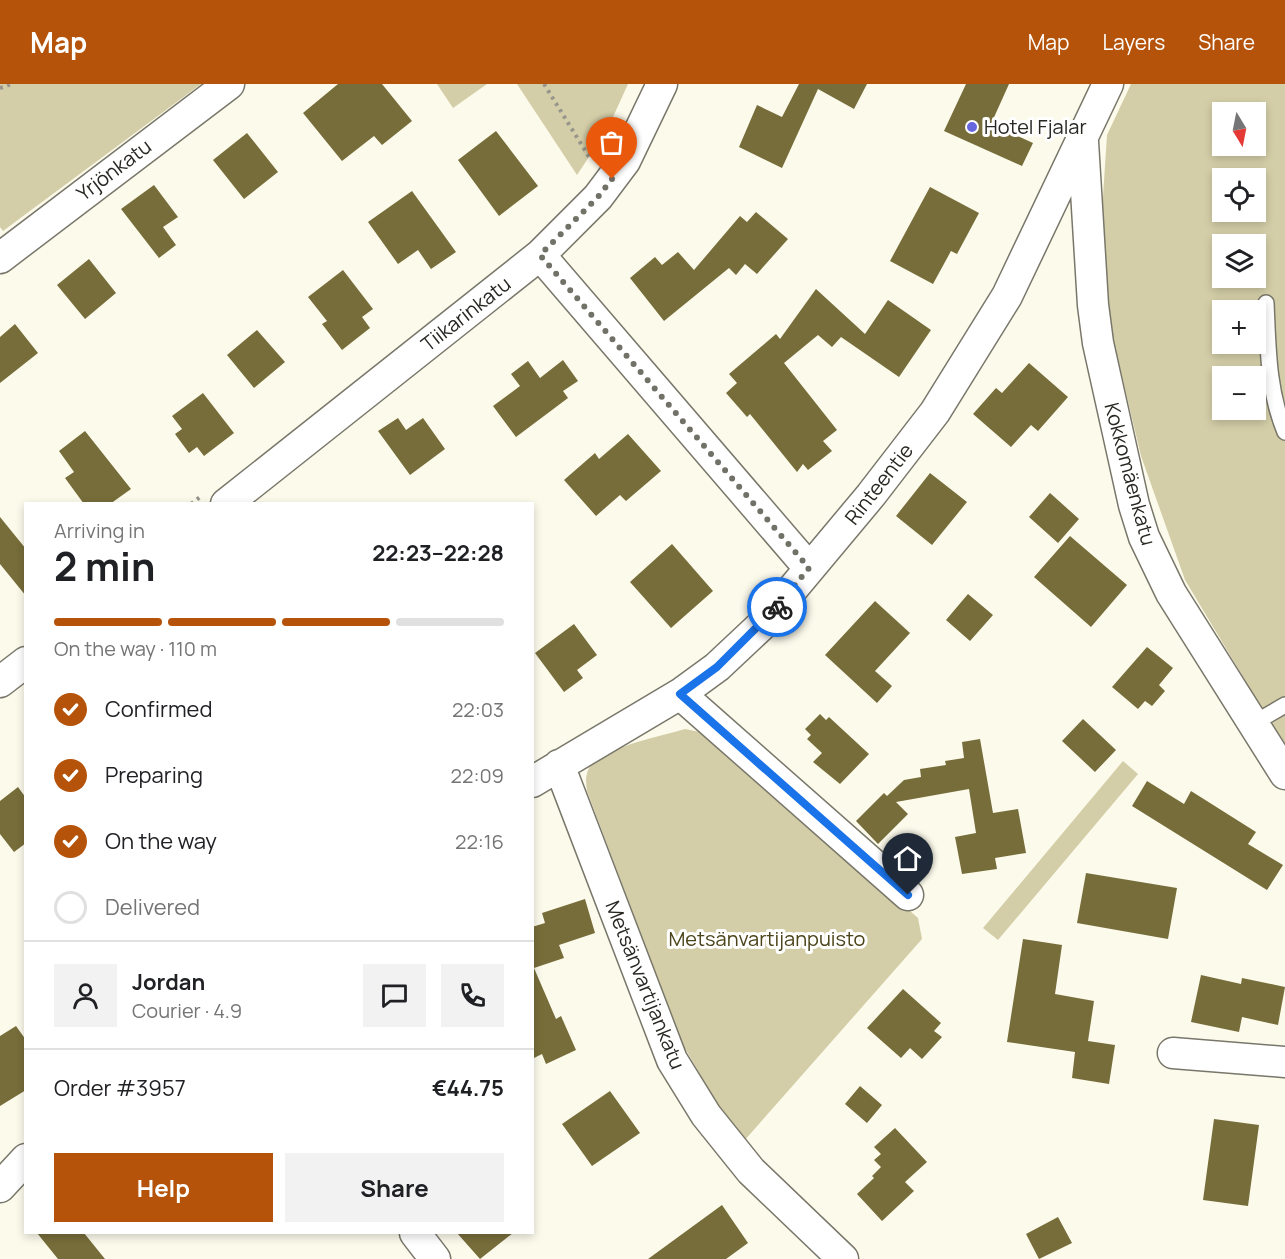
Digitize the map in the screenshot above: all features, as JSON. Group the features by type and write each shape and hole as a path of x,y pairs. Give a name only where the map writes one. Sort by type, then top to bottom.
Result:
{"street":[{"name":"Yrjönkatu","path":"0,258 229,84"},
{"name":"Tiikarinkatu","path":"229,502 540,255 598,197 625,161 662,84"},
{"name":"Rinteentie","path":"534,781 680,694 717,667 765,622 871,495 935,412 1007,296 1108,84"},
{"name":"Kokkomäenkatu","path":"1083,139 1095,324 1110,405 1144,537 1171,593 1285,774"},
{"path":"540,255 809,568"},
{"path":"0,682 24,664"},
{"path":"680,694 908,895"},
{"name":"Metsänvartijankatu","path":"559,765 672,1060 706,1114 751,1171 843,1259"},
{"path":"1173,1053 1285,1062"},
{"path":"0,1187 24,1161"},
{"path":"416,1234 435,1259"}],"lane":[{"path":"1266,303 1269,372 1275,408 1285,432"},
{"path":"1254,723 1285,705"}],"path":[{"path":"0,88 12,84"},
{"path":"544,84 593,164"}],"green space":[{"path":"0,84 201,84 3,231 0,227"},
{"path":"437,84 487,84 453,108"},
{"path":"517,84 628,84 608,128 577,175"},
{"path":"1131,84 1285,84 1285,747 1185,580 1141,456 1112,334 1100,242 1107,135"},
{"name":"Metsänvartijanpuisto","path":"685,729 700,732 715,739 918,918 922,939 744,1141 724,1116 682,1043 587,791 586,777 589,768 605,754"},
{"path":"1123,761 1138,774 998,940 983,928"}],"building":[{"path":"338,84 382,84 412,121 382,145 374,136 342,161 303,113"},
{"path":"799,84 867,84 854,109 818,89 782,168 739,147 757,105 782,117"},
{"name":"Hotel Fjalar","path":"966,84 1009,84 991,124 1033,143 1022,166 944,131"},
{"path":"496,131 538,186 499,216 458,160"},
{"path":"247,133 278,172 244,199 213,160"},
{"path":"154,185 178,217 163,227 176,245 159,258 121,209"},
{"path":"930,187 979,213 957,254 951,251 933,284 890,261"},
{"path":"412,191 456,252 431,269 418,250 398,264 368,222"},
{"path":"756,212 788,239 757,274 745,264 736,275 729,268 664,321 630,278 655,257 662,265 678,252 694,270 740,216 747,222"},
{"path":"89,259 116,293 85,319 57,285"},
{"path":"343,270 373,309 362,317 370,328 342,350 322,324 327,321 308,297"},
{"path":"816,289 865,334 888,300 931,330 899,377 841,337 832,347 818,335 784,363 837,430 823,441 832,451 808,470 803,464 797,472 750,414 747,417 726,393 737,383 729,374 776,334 780,339"},
{"path":"15,324 38,353 0,383 0,337"},
{"path":"257,330 285,362 254,388 227,355"},
{"path":"563,360 578,381 563,391 568,398 516,437 493,406 520,386 511,374 528,361 540,378"},
{"path":"1029,363 1068,397 1038,431 1031,425 1011,447 973,414 996,388 1002,393"},
{"path":"203,393 234,433 204,456 197,447 189,453 175,434 182,429 172,416"},
{"path":"398,418 406,430 423,418 445,449 410,475 378,431"},
{"path":"85,431 131,489 113,502 83,502 65,478 74,472 59,451"},
{"path":"628,434 661,471 626,501 620,495 596,516 564,480 595,453 599,459"},
{"path":"930,473 967,502 932,545 896,516"},
{"path":"1050,493 1079,519 1058,543 1029,517"},
{"path":"0,517 24,547 24,594 0,564"},
{"path":"1070,536 1127,585 1091,627 1034,577"},
{"path":"672,544 713,591 671,628 630,582"},
{"path":"968,594 993,615 970,641 946,620"},
{"path":"875,601 910,633 875,671 892,686 877,703 825,655"},
{"path":"574,624 597,655 577,670 583,678 564,692 535,653"},
{"path":"1147,647 1173,668 1159,685 1165,691 1152,706 1145,701 1138,709 1112,687"},
{"path":"820,714 826,720 829,717 869,754 840,784 813,762 822,753 807,739 811,735 805,729"},
{"path":"1083,719 1116,750 1095,772 1062,741"},
{"path":"980,739 993,813 1018,809 1026,853 995,858 997,869 962,874 955,837 976,833 969,789 896,802 908,814 878,844 856,821 884,793 887,796 904,780 921,777 920,769 946,765 945,761 964,758 962,742"},
{"path":"1147,781 1184,804 1191,791 1256,832 1248,844 1283,865 1267,890 1132,806"},
{"path":"18,787 24,795 24,844 14,852 0,834 0,801"},
{"path":"1086,873 1177,888 1168,939 1077,923"},
{"path":"585,899 595,933 559,945 564,958 534,968 534,926 545,923 542,913"},
{"path":"1023,939 1062,945 1055,994 1094,1001 1088,1041 1115,1045 1109,1084 1072,1078 1075,1052 1007,1042"},
{"path":"534,968 556,1019 561,1016 576,1050 546,1064 542,1054 534,1058"},
{"path":"1201,975 1241,984 1242,978 1285,987 1278,1025 1242,1017 1239,1032 1191,1022"},
{"path":"903,989 941,1023 934,1031 942,1037 922,1059 910,1048 901,1058 867,1028"},
{"path":"16,1026 24,1037 24,1091 0,1106 0,1036"},
{"path":"860,1086 882,1105 867,1123 845,1104"},
{"path":"610,1091 640,1133 592,1166 562,1124"},
{"path":"1214,1119 1259,1125 1248,1206 1203,1200"},
{"path":"895,1128 927,1162 905,1182 914,1191 882,1221 857,1194 874,1178 872,1176 881,1167 874,1160 881,1154 874,1147"},
{"path":"722,1205 748,1243 726,1259 648,1259"},
{"path":"1058,1217 1072,1243 1039,1259 1026,1234"},
{"path":"38,1234 85,1234 105,1259 58,1259"},
{"path":"458,1234 512,1234 480,1259"}],"way so far":[{"path":"612,179 598,197 540,255 809,568 777,607"}],"place":[{"name":"Hotel Fjalar","path":"972,127"}],"route":[{"path":"777,607 765,622 717,667 680,694 908,895"}]}
